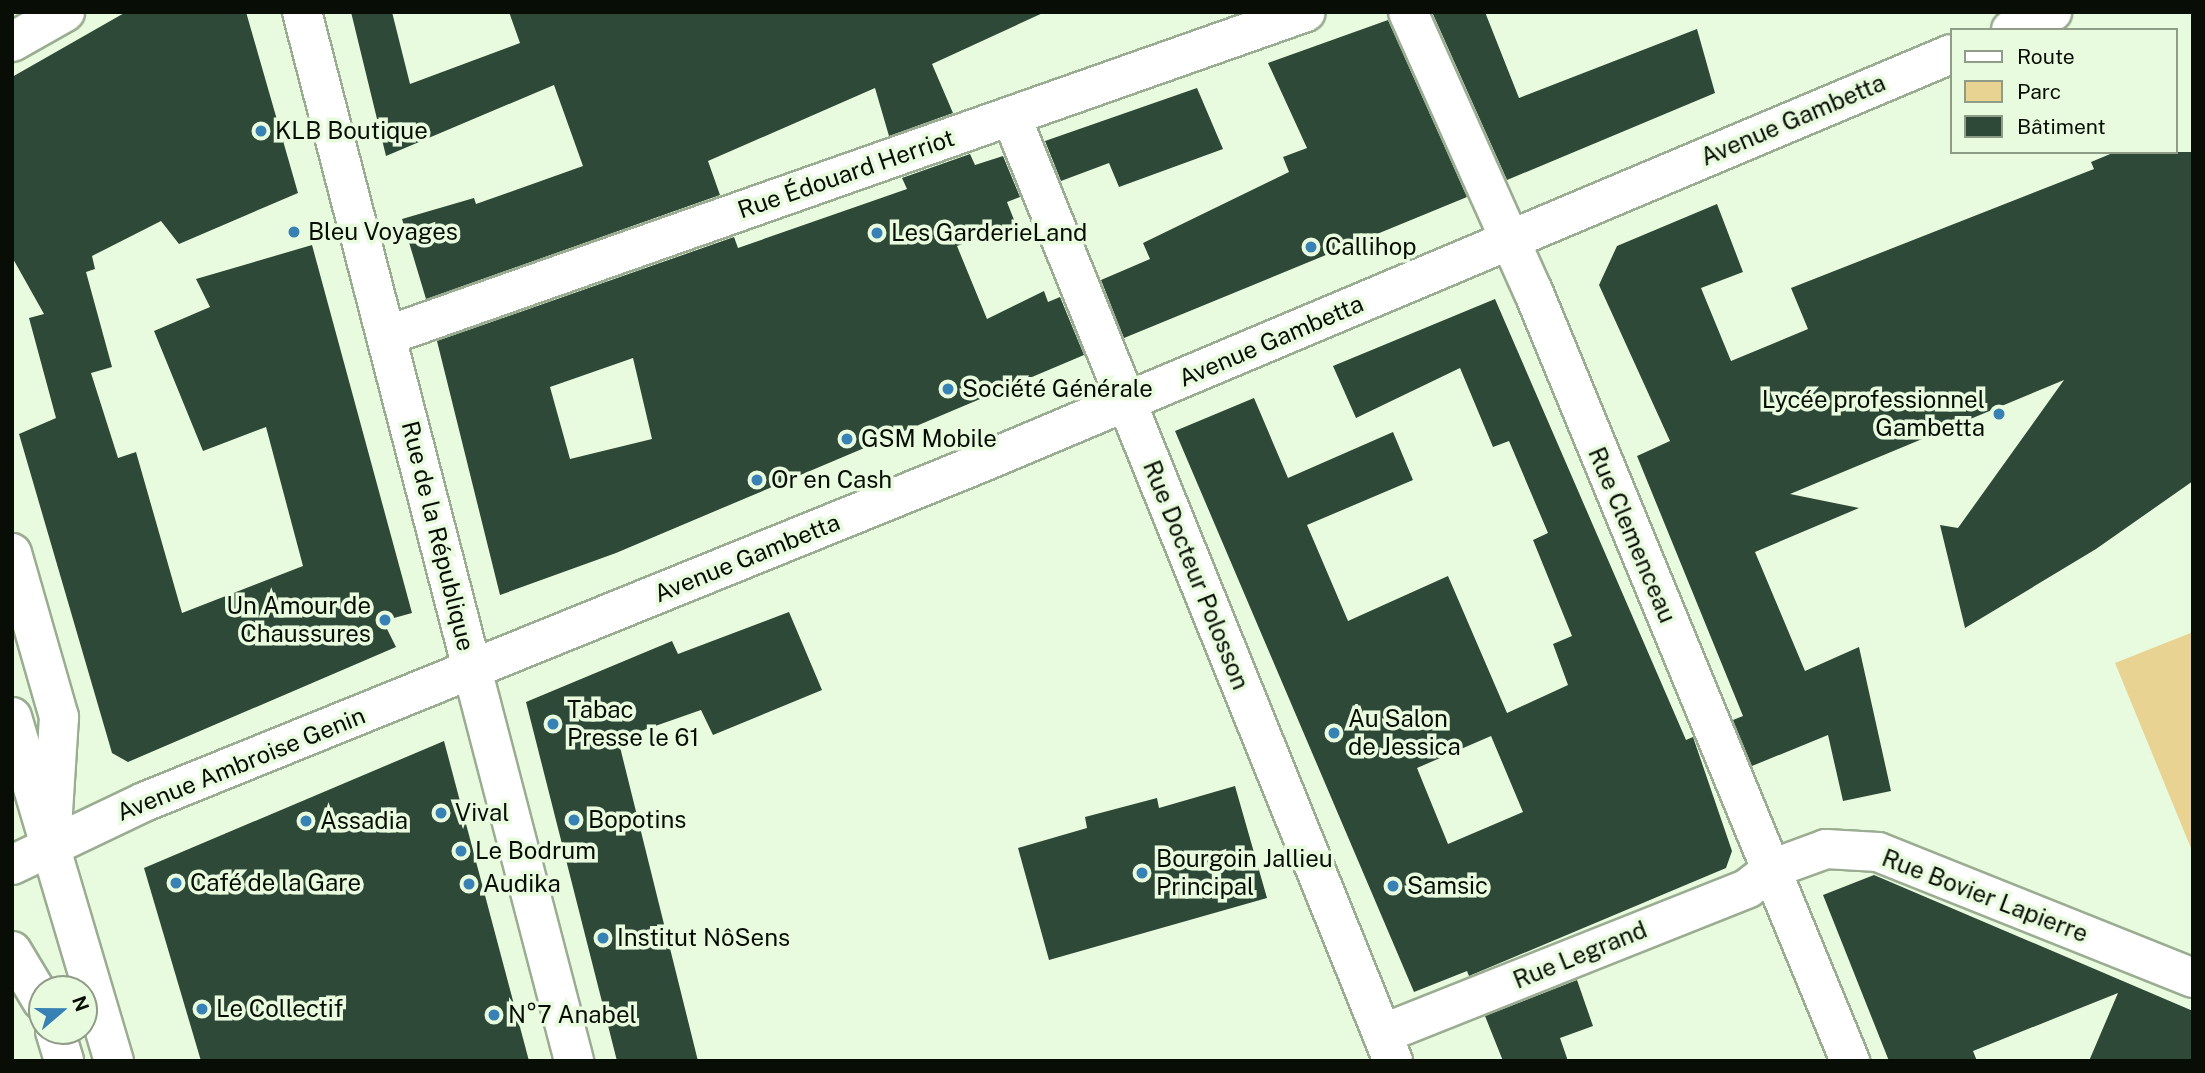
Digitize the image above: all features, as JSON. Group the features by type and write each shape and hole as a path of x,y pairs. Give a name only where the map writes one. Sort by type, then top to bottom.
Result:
{"street":[{"path":"12,42 65,12"},
{"name":"Rue de la République","path":"302,12 574,1061"},
{"name":"Rue Édouard Herriot","path":"386,336 1306,12"},
{"name":"Rue Clemenceau","path":"1408,12 1510,242 1774,868 1850,1061"},
{"path":"2016,28 2052,12"},
{"name":"Avenue Gambetta","path":"472,669 1510,242 1950,54"},
{"name":"Rue Docteur Polosson","path":"1011,116 1389,1054"},
{"path":"12,553 58,717 51,845"},
{"name":"Avenue Ambroise Genin","path":"12,865 51,845 472,669"},
{"path":"12,717 114,1061"},
{"name":"Rue Bovier Lapierre","path":"1774,868 1826,849 1878,852 2193,978"},
{"name":"Rue Legrand","path":"1389,1054 1748,888 1774,868"},
{"path":"12,951 28,978"}],"green space":[{"path":"2193,632 2193,853 2115,663"}],"building":[{"path":"126,12 246,12 298,193 179,244 161,221 92,256 95,269 86,272 112,367 91,373 118,458 136,452 182,613 303,566 266,427 203,451 154,331 210,307 196,279 312,245 412,613 383,621 396,647 128,762 112,753 19,434 56,418 29,318 44,314 12,257 12,77"},
{"path":"351,12 392,12 410,84 520,43 509,12 1045,12 932,64 953,113 889,136 875,88 708,161 720,195 426,299 402,219 474,198 476,204 583,166 554,85 386,156"},
{"path":"1432,12 1485,12 1519,98 1697,29 1715,93 1507,180"},
{"path":"1388,20 1467,197 1124,338 1101,280 1150,259 1143,243 1289,172 1283,157 1307,148 1268,63"},
{"path":"1197,88 1223,149 1119,187 1109,163 1061,181 1045,141"},
{"path":"2193,152 2193,481 2096,549 1965,628 1940,525 1958,528 2064,380 1790,494 1859,508 1755,552 1805,671 1859,647 1891,791 1843,801 1828,735 1752,766 1733,720 1743,716 1637,456 1670,441 1599,285 1617,246 1717,204 1743,272 1701,288 1731,361 1808,329 1791,288 2094,169 2091,162 2110,154"},
{"path":"970,154 975,165 1003,156 1020,197 1007,202 1016,225 957,246 987,319 1044,291 1048,302 1060,297 1084,355 616,553 500,595 437,341 734,237 738,248 907,189 902,178","holes":["633,358 652,439 570,459 550,387"]},
{"path":"1495,299 1686,740 1693,737 1732,851 1726,868 1469,976 1467,971 1414,992 1175,431 1254,398 1288,478 1393,432 1413,480 1307,525 1348,621 1448,576 1507,713 1568,685 1553,644 1572,636 1533,540 1548,533 1509,441 1493,447 1460,368 1356,418 1333,366","holes":["1491,736 1523,812 1448,844 1417,768"]},
{"path":"789,612 822,690 713,735 701,710 618,739 698,1061 617,1061 526,702 672,641 678,654"},
{"path":"444,741 529,1061 201,1061 144,868"},
{"name":"Bourgoin Jallieu Principal","path":"1235,786 1267,898 1049,960 1018,848 1087,828 1085,817 1157,798 1159,808"},
{"path":"1874,875 2193,1011 2193,1061 2089,1061 2118,993 1973,1051 1977,1061 1889,1061 1823,895"},
{"path":"1577,980 1593,1026 1560,1038 1568,1061 1503,1061 1485,1016"}],"place":[{"name":"KLB Boutique","path":"261,131"},
{"name":"Bleu Voyages","path":"294,232"},
{"name":"Les GarderieLand","path":"877,233"},
{"name":"Callihop","path":"1311,247"},
{"name":"Société Générale","path":"948,389"},
{"name":"Lycée professionnel Gambetta","path":"1999,414"},
{"name":"GSM Mobile","path":"847,439"},
{"name":"Or en Cash","path":"757,480"},
{"name":"Un Amour de Chaussures","path":"385,620"},
{"name":"Tabac Presse le 61","path":"553,724"},
{"name":"Au Salon de Jessica","path":"1334,733"},
{"name":"Vival","path":"441,813"},
{"name":"Bopotins","path":"574,820"},
{"name":"Assadia","path":"306,821"},
{"name":"Le Bodrum","path":"461,851"},
{"name":"Bourgoin Jallieu Principal","path":"1142,873"},
{"name":"Café de la Gare","path":"176,883"},
{"name":"Audika","path":"469,884"},
{"name":"Samsic","path":"1393,886"},
{"name":"Institut NôSens","path":"603,938"},
{"name":"Le Collectif","path":"202,1009"},
{"name":"N°7 Anabel","path":"494,1015"}]}
